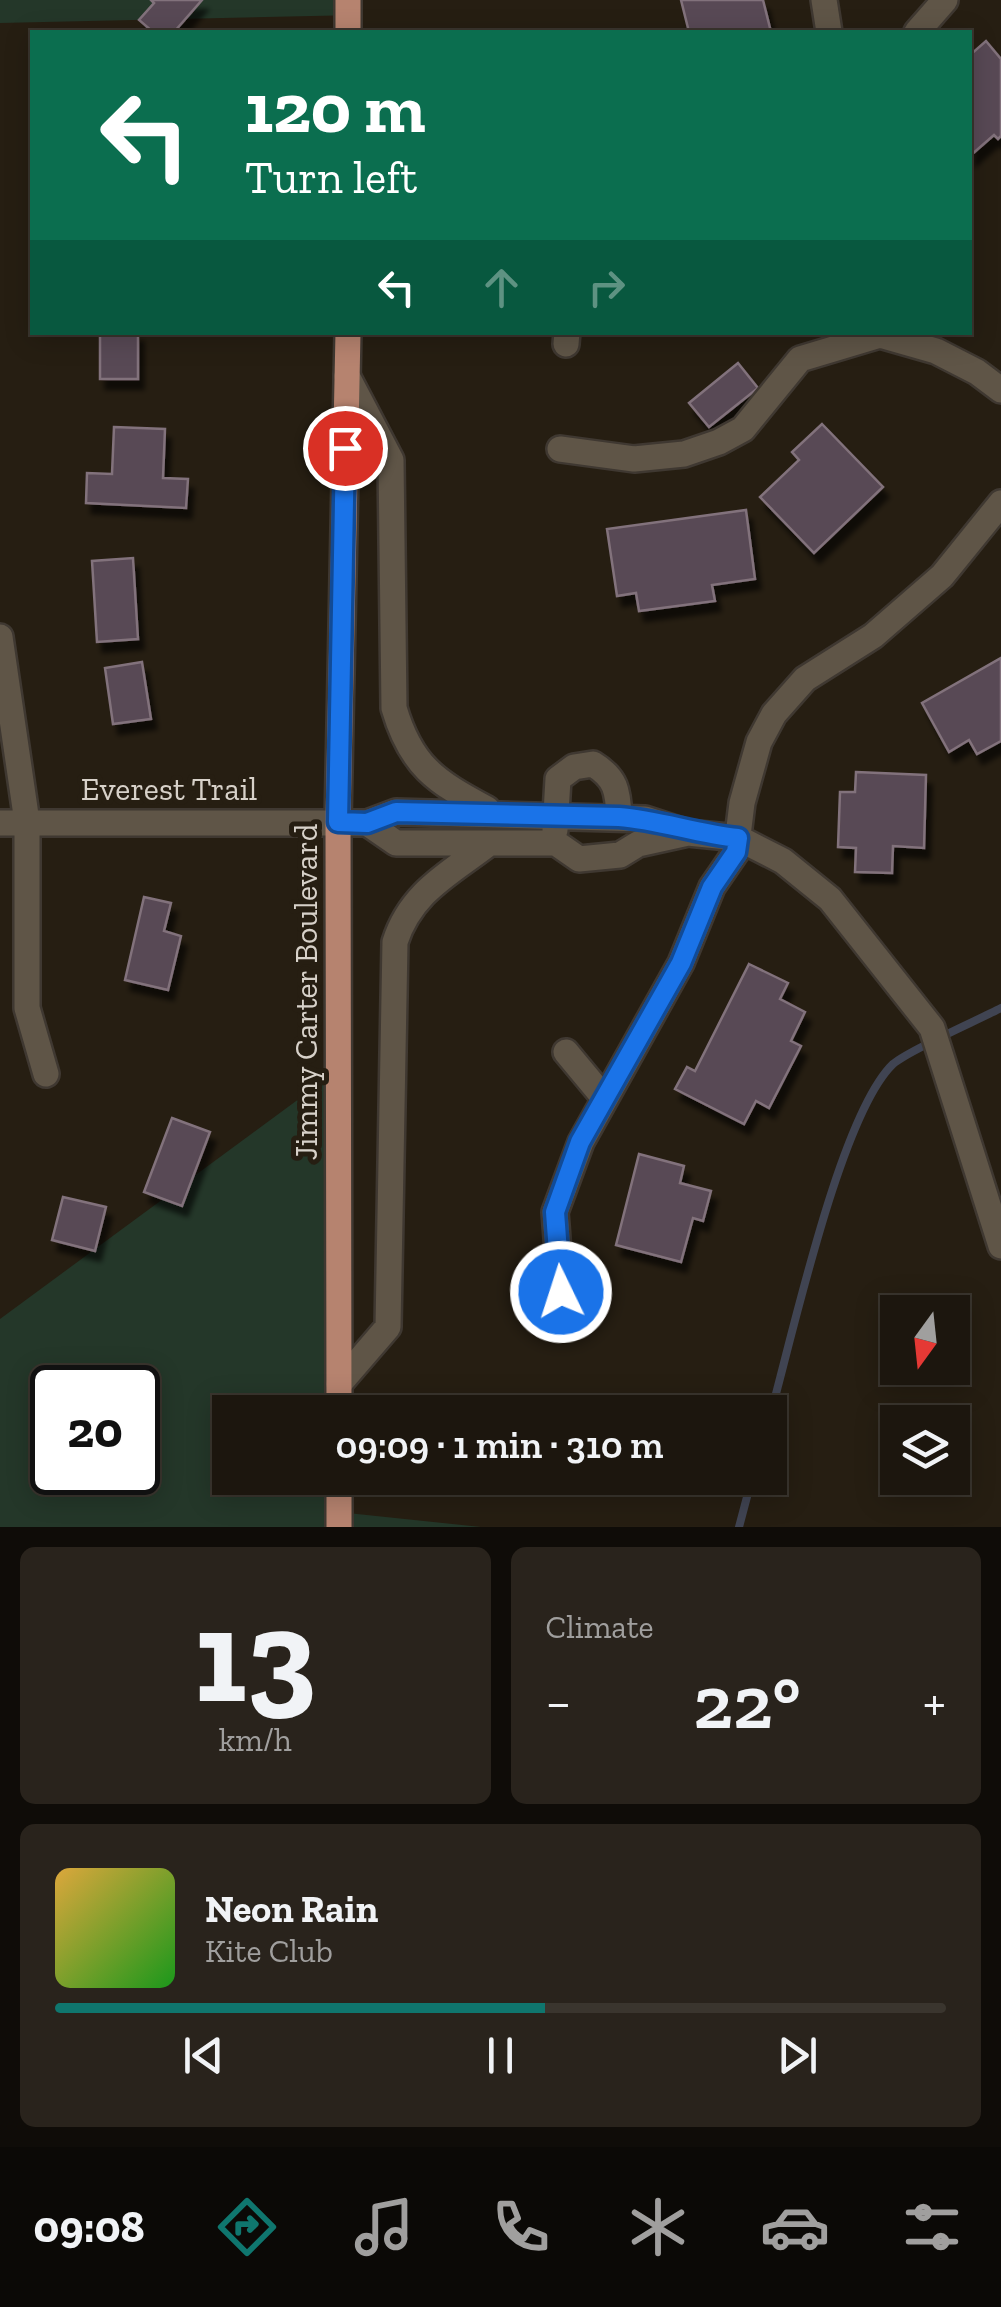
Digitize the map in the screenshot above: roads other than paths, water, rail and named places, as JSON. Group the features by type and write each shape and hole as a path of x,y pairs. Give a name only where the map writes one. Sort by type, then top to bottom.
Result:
{"main road":[{"path":"348,0 348,30"},
{"name":"Jimmy Carter Boulevard","path":"338,1395 338,822 348,335"},
{"path":"338,1495 338,1527"}],"street":[{"path":"824,0 829,30"},
{"path":"918,30 945,0"},
{"path":"560,449 634,459 684,454 718,442 743,428 800,359 880,336 936,351 978,372 1001,390"},
{"path":"346,376 391,460 394,708 406,747 434,777 491,812"},
{"path":"561,1292 555,1212 580,1142 681,963 712,887 736,852 742,803 759,742 774,714 805,679 873,636 942,576 1001,503"},
{"path":"0,637 28,822 27,1008 46,1074"},
{"path":"556,843 558,779 574,767 593,764 610,774 618,790 619,817"},
{"path":"367,823 396,812 645,819 688,833 738,838 783,861 830,899 932,1028 1001,1246"},
{"name":"Everest Trail","path":"0,823 367,823"},
{"path":"367,823 396,843 556,843 580,859 620,856 638,844 688,833"},
{"path":"338,1384 388,1327 394,942 403,915 420,895 488,844"},
{"path":"566,1052 604,1099"}],"waterway":[{"path":"776,1395 820,1230 873,1091 901,1058 1001,1008"},
{"path":"739,1527 747,1495"}]}
